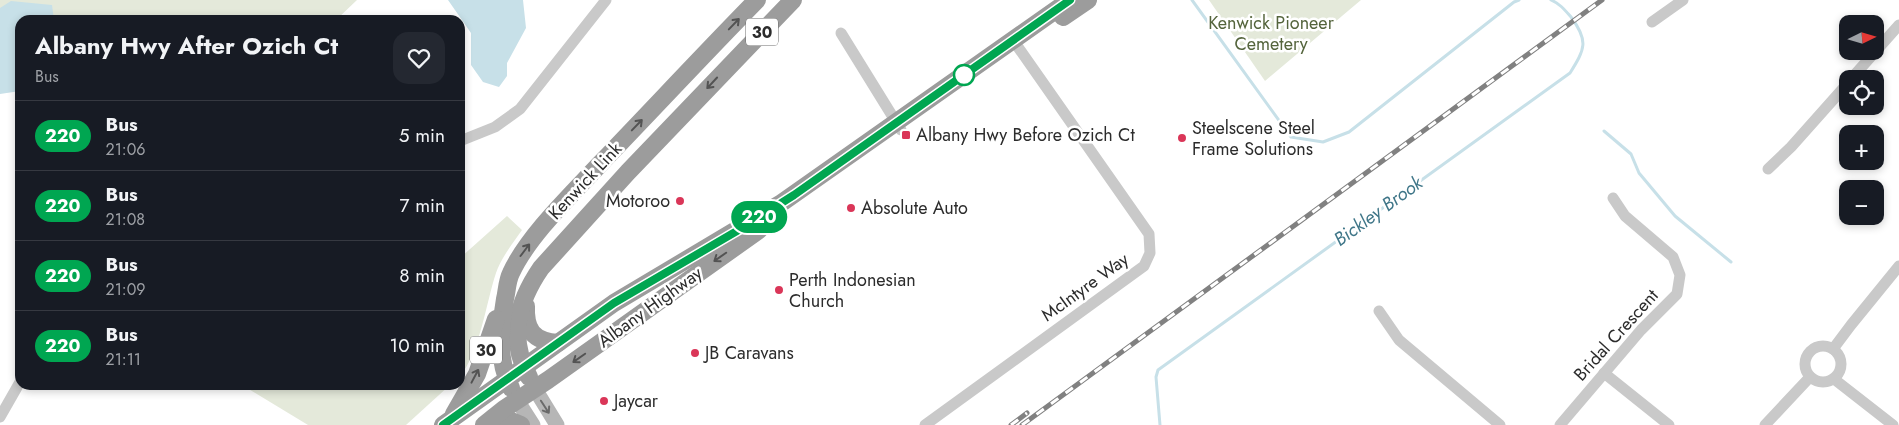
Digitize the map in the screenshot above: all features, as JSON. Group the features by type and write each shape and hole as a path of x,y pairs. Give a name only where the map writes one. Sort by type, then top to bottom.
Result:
{"highway":[{"name":"Kenwick Link","path":"517,400 506,379 501,359 501,324 510,276 519,258 559,209 757,0"},
{"name":"Kenwick Link","path":"535,389 523,367 518,350 517,332 522,300 529,285 565,239 793,0"},
{"name":"Albany Highway","path":"1016,44 1070,0"},
{"name":"Albany Highway","path":"489,421 899,126 1016,44 1088,0"},
{"name":"Albany Highway","path":"447,422 614,303 780,204 899,126"},
{"name":"30","path":"447,422 477,374 510,276"},
{"path":"529,285 526,307 528,326 540,340 558,343"},
{"path":"489,421 510,420 521,425"}],"main road":[{"path":"535,389 557,425"},
{"path":"517,400 533,425"}],"street":[{"path":"465,139 495,127 520,109 606,0"},
{"path":"1652,22 1683,0"},
{"path":"1859,70 1899,24"},
{"path":"841,33 899,126"},
{"name":"McIntyre Way","path":"925,425 1144,266 1150,252 1149,234 1016,44"},
{"path":"1768,169 1839,93"},
{"name":"Bridal Crescent","path":"1560,425 1641,330 1677,294 1680,275 1673,257 1625,216 1613,198"},
{"path":"1833,350 1851,324 1899,266"},
{"path":"1379,311 1399,340 1500,425"},
{"path":"1824,346 1833,350 1839,357 1841,364 1840,371 1834,379 1821,382 1810,377 1805,367 1807,355 1818,347 1824,346"},
{"path":"1604,373 1668,425"},
{"path":"1765,425 1810,377"},
{"path":"1834,379 1893,425"},
{"path":"0,417 15,390"}],"green space":[{"path":"0,0 357,0 341,15 15,15 15,20 0,22"},
{"name":"Kenwick Pioneer Cemetery","path":"1209,0 1361,0 1265,81"},
{"path":"507,216 522,230 498,267 478,341 465,369 465,254"},
{"path":"250,390 444,390 406,425 308,425"}],"water":[{"path":"448,0 523,0 526,28 507,63 507,76 499,87 483,82 471,65 471,33 465,24 465,15 458,15"},
{"path":"11,1 52,5 53,15 15,15 15,92 0,94 0,8"}],"waterway":[{"name":"Bickley Brook","path":"1192,0 1291,137 1323,142 1349,132 1519,0"},
{"name":"Bickley Brook","path":"1160,425 1156,377 1158,370 1570,73 1582,51 1583,39 1581,32 1571,17 1564,9 1551,0"},
{"path":"1604,131 1631,154 1639,173 1675,216 1731,262"}],"railway":[{"path":"1022,425 1602,0"},
{"path":"1011,425 1027,413"}],"bus line":[{"name":"220","path":"443,425 614,303 742,228 794,195 1070,0"}],"place":[{"name":"Albany Hwy Before Ozich Ct","path":"906,135"},
{"name":"Steelscene Steel Frame Solutions","path":"1182,138"},
{"name":"Motoroo","path":"680,201"},
{"name":"Absolute Auto","path":"851,208"},
{"name":"Perth Indonesian Church","path":"779,290"},
{"name":"JB Caravans","path":"695,353"},
{"name":"Jaycar","path":"604,401"}]}
